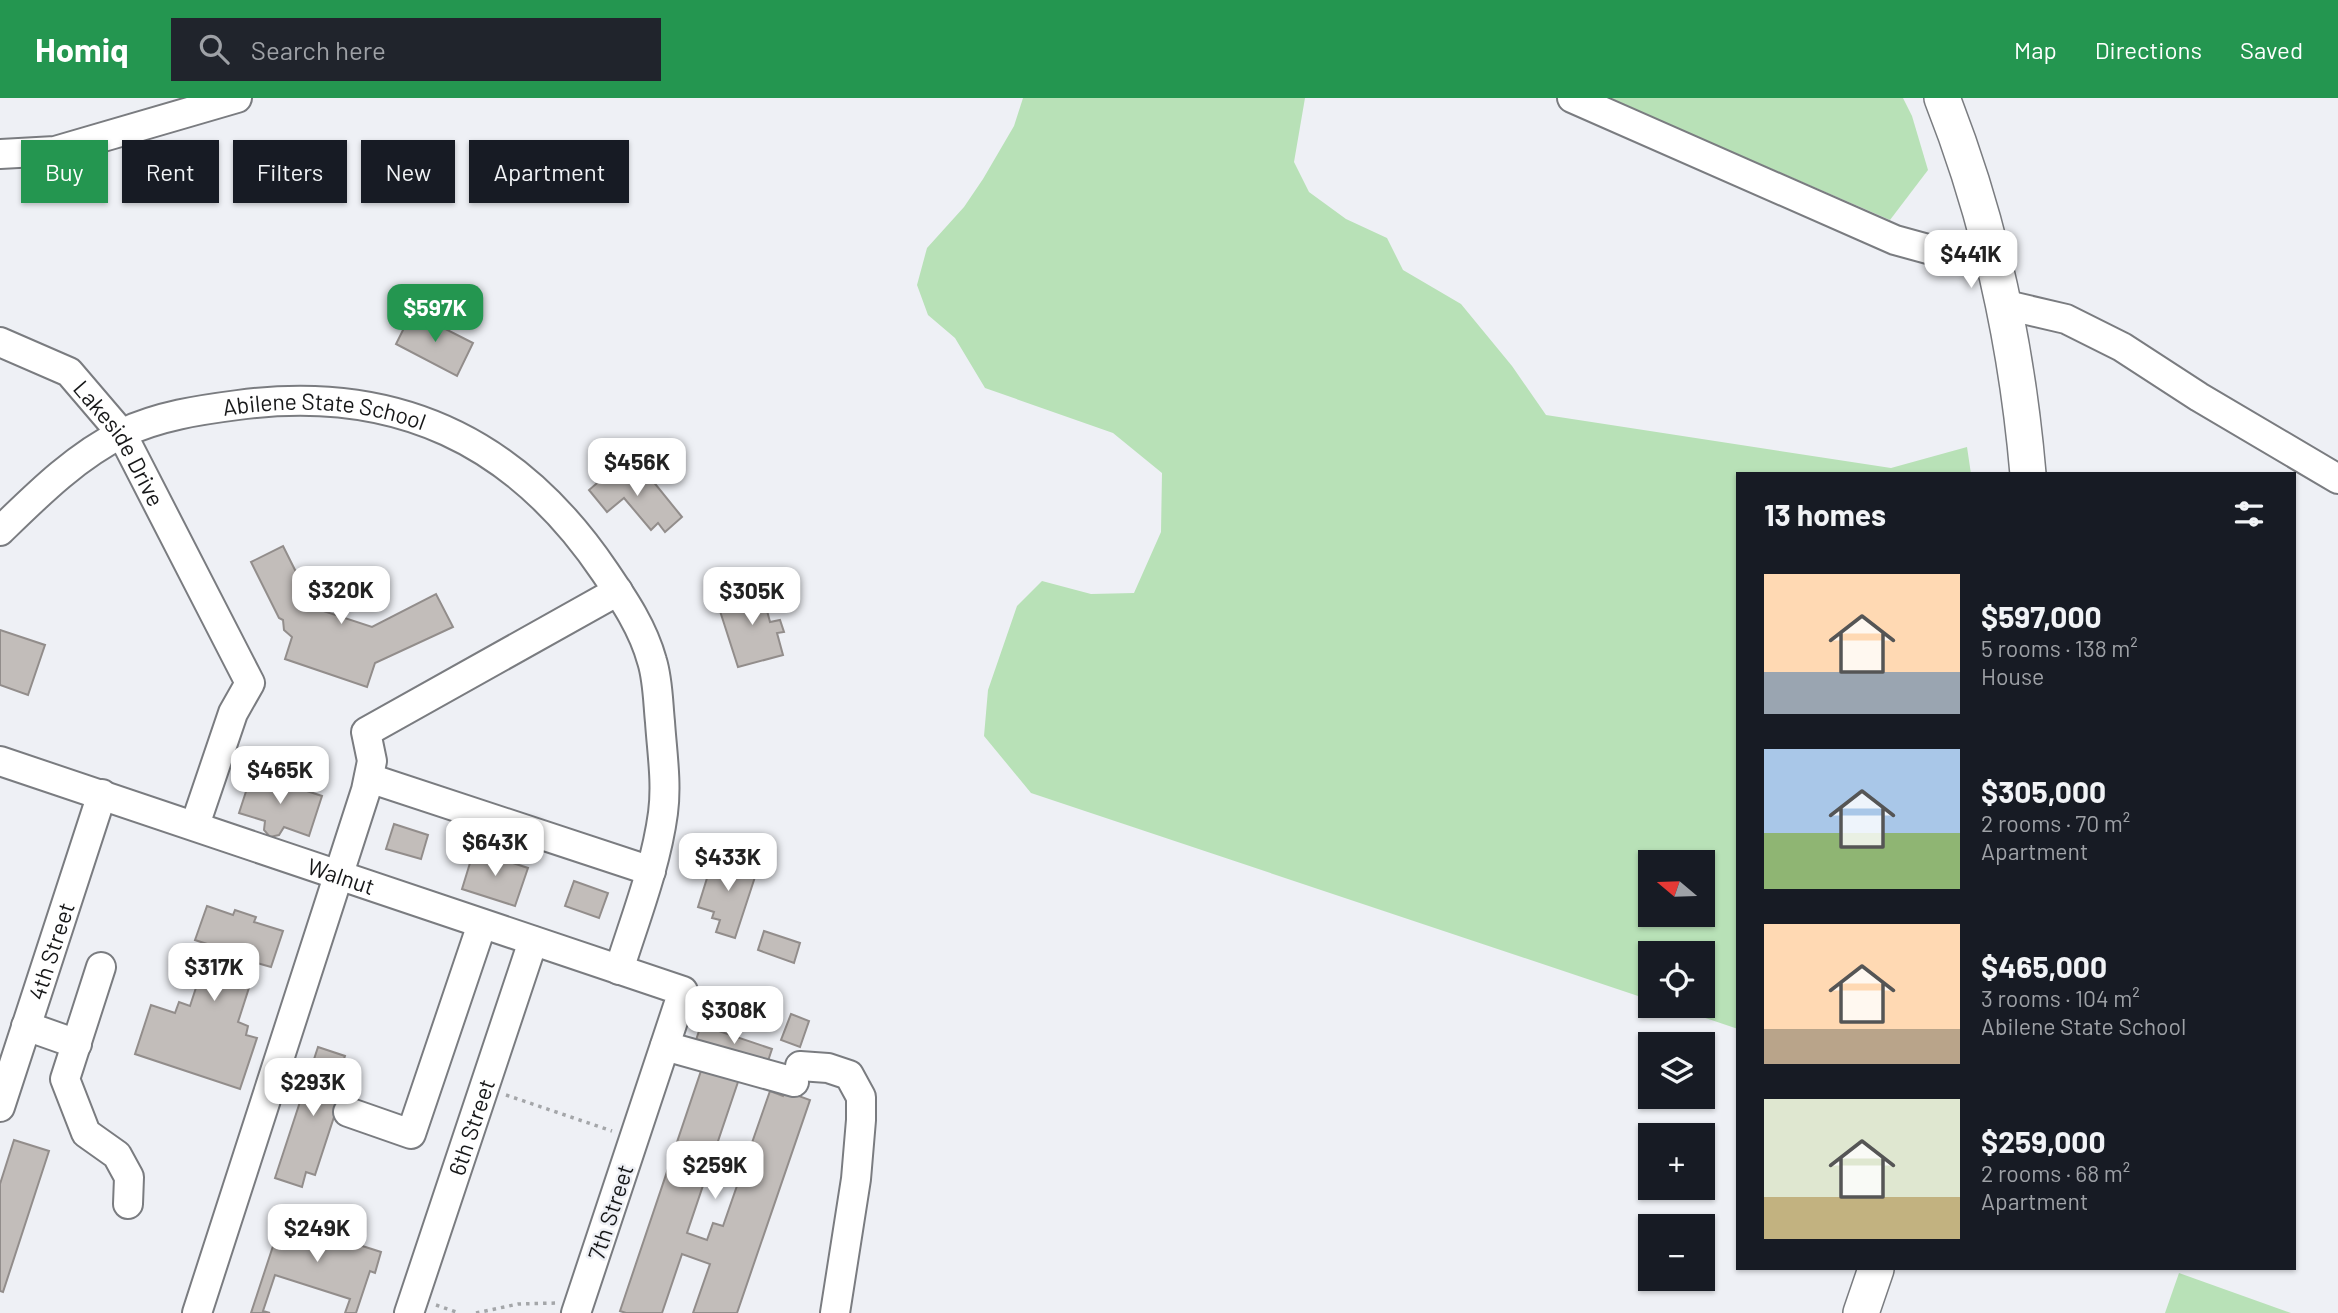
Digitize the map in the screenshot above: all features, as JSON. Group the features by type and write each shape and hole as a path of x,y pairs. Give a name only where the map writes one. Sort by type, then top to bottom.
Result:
{"main road":[{"path":"1942,98 1992,255 2024,430 2028,472"},
{"path":"1861,1313 1876,1270"}],"street":[{"path":"0,154 55,151 237,98"},
{"path":"1572,98 1895,240 1957,257 1992,255"},
{"path":"2002,304 2066,319 2122,347 2199,397 2338,479"},
{"name":"Lakeside Drive","path":"0,342 69,372 122,434 250,683"},
{"name":"Abilene State School","path":"0,531 62,473 122,434 160,419 268,401 313,398 414,418 464,437 544,495 581,536 638,624 653,662 658,705 663,811 651,871 619,970"},
{"path":"197,1313 368,784 372,754 359,740 618,591"},
{"path":"250,683 256,716"},
{"path":"195,825 233,713 250,683"},
{"name":"Walnut","path":"0,761 683,991"},
{"path":"368,784 651,871"},
{"name":"4th Street","path":"0,1107 102,794"},
{"path":"348,1112 411,1134 482,923"},
{"name":"6th Street","path":"409,1313 533,941"},
{"path":"101,967 65,1079 86,1133 117,1155 129,1177 128,1203"},
{"name":"7th Street","path":"577,1310 683,991"},
{"path":"26,1026 77,1044"},
{"path":"665,1046 797,1074 828,1068 849,1075 861,1097 856,1179 835,1313"}],"path":[{"path":"484,1088 634,1138"},
{"path":"476,1313 518,1304 545,1302 577,1310"}],"green space":[{"path":"1023,98 1305,98 1294,162 1309,192 1346,219 1387,238 1403,270 1461,304 1512,366 1546,415 1891,468 1967,447 1971,472 1736,472 1736,1028 1705,1018 1715,1018 1715,941 1638,941 1638,996 1031,793 984,736 988,690 1017,606 1042,581 1091,594 1134,593 1161,532 1162,473 1113,433 985,388 955,338 928,315 917,285 927,248 964,207 1014,126"},
{"path":"1608,98 1903,98 1912,116 1928,170 1890,220"},
{"path":"2179,1273 2291,1313 2165,1313"}],"building":[{"path":"410,316 422,322 424,318 473,343 457,376 396,344"},
{"path":"639,464 682,517 665,532 658,523 651,530 624,498 607,512 589,490 611,471 619,481"},
{"path":"283,546 314,608 372,627 436,594 453,627 375,663 367,687 285,659 292,637 284,630 283,620 279,618 251,562"},
{"path":"764,580 770,602 765,603 770,622 780,620 784,632 777,633 783,655 738,667 720,611 742,605 737,587"},
{"path":"0,630 45,645 28,695 0,685"},
{"path":"252,773 322,796 309,836 284,827 279,835 270,837 264,830 265,821 239,813"},
{"path":"394,824 428,835 421,859 386,849"},
{"path":"474,850 528,868 515,906 462,889"},
{"path":"721,855 755,866 752,876 755,877 735,938 716,932 720,920 712,918 714,912 698,907 708,875"},
{"path":"574,881 608,893 599,918 565,906"},
{"path":"207,906 233,915 235,910 256,917 254,922 283,931 271,967 257,963 238,1022 248,1026 246,1035 257,1038 240,1089 135,1054 151,1005 175,1013 179,1002 190,1006 210,945 195,940"},
{"path":"764,931 800,943 794,963 758,950"},
{"path":"791,1014 809,1021 800,1047 781,1040"},
{"path":"701,1025 772,1049 766,1067 695,1043"},
{"path":"318,1047 345,1056 340,1071 348,1074 315,1175 306,1172 302,1187 275,1178"},
{"path":"702,1068 740,1076 687,1233 707,1240 713,1223 723,1226 770,1091 783,1096 785,1091 810,1100 737,1313 693,1313 710,1264 682,1254 662,1313 626,1313 620,1311"},
{"path":"14,1140 49,1151 3,1292 0,1291 0,1184"},
{"path":"278,1219 381,1252 375,1273 370,1271 356,1313 345,1313 350,1299 275,1275 263,1311 270,1313 251,1313 275,1240 271,1239"}]}
